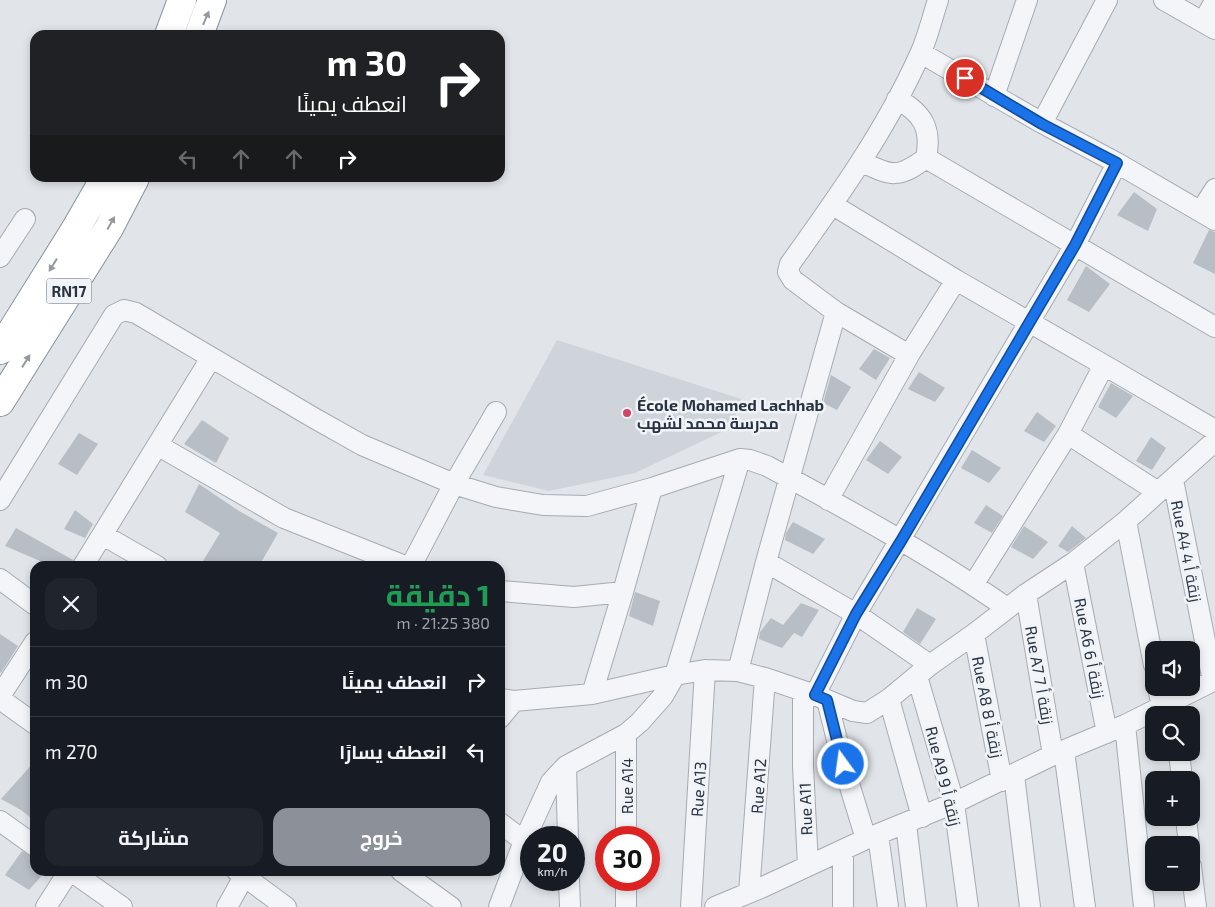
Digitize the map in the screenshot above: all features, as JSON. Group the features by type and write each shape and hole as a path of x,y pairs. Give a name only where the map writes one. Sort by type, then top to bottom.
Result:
{"highway":[{"path":"171,30 182,0"},
{"path":"201,30 212,0"},
{"name":"RN17","path":"0,350 103,182"},
{"name":"RN17","path":"0,402 109,228 133,182"}],"street":[{"path":"909,355 836,312 793,280 788,272 790,264 862,162 897,99 921,53 938,0"},
{"path":"994,96 1027,0"},
{"path":"1042,124 1107,0"},
{"path":"1164,0 1209,26 1215,1"},
{"path":"921,53 1042,124 1117,163 1208,216 1215,189"},
{"path":"862,162 887,173 901,173 911,169 926,158 928,146 922,117 910,105 897,99"},
{"path":"926,158 1215,327"},
{"path":"888,907 872,837 815,695 856,614 1075,245 1117,163"},
{"path":"507,700 592,694 705,670 738,672 765,678 815,695 853,711 867,712 889,699 1026,594 1073,563 1126,521 1215,440 1104,365 956,280 833,205"},
{"path":"0,257 25,219"},
{"path":"828,500 909,355 956,280"},
{"path":"0,500 114,316 121,310 129,310 362,445 454,484 496,497 543,505 587,506 652,488 740,459 750,460 767,466 790,478 901,541 1007,608"},
{"path":"738,672 766,562 836,312"},
{"path":"86,561 159,446 211,358"},
{"path":"973,585 1068,434 1104,365"},
{"path":"414,561 454,484 496,412"},
{"path":"1068,434 1166,486"},
{"path":"159,446 284,518 392,561"},
{"path":"531,826 551,782 566,766 626,734 652,709 675,675 740,459"},
{"name":"Rue A4 زنقة أ 4","path":"1166,486 1214,681"},
{"path":"592,694 652,488"},
{"path":"1126,521 1149,641"},
{"path":"103,535 148,561"},
{"path":"766,562 856,614 924,671"},
{"name":"Rue A6 زنقة أ 6","path":"1073,563 1116,729 1144,907"},
{"path":"0,579 30,601"},
{"path":"505,591 574,597 623,592"},
{"name":"Rue A7 زنقة أ 7","path":"1026,594 1059,753 1085,907"},
{"name":"Rue A8 زنقة أ 8","path":"974,634 1008,778 1030,907"},
{"path":"30,650 0,697 30,720"},
{"name":"Rue A13","path":"691,907 705,670"},
{"name":"Rue A9 زنقة أ 9","path":"924,671 954,803 968,907"},
{"name":"Rue A12","path":"764,907 756,890 765,678"},
{"path":"715,907 872,837 954,803 1059,753 1116,729 1167,702 1214,681"},
{"name":"Rue A11","path":"808,866 803,766 815,695"},
{"path":"889,699 914,821 916,907"},
{"name":"Rue A14","path":"626,734 626,826"},
{"path":"566,766 568,826"},
{"path":"505,827 520,838"},
{"path":"3,829 30,843"},
{"path":"843,850 843,907"},
{"path":"499,907 520,852"},
{"path":"46,907 67,876"},
{"path":"77,876 122,907"},
{"path":"227,907 242,876"},
{"path":"247,876 286,907"},
{"path":"408,876 451,907"},
{"path":"569,891 570,907"},
{"path":"626,891 626,907"},
{"path":"1194,891 1196,907"}],"shaded area":[{"name":"École Mohamed Lachhab مدرسة محمد لشهب","path":"557,340 741,399 732,427 635,473 549,491 483,475"}],"building":[{"path":"1134,192 1157,209 1148,231 1117,215"},
{"path":"1209,230 1215,232 1215,274 1193,263"},
{"path":"1086,266 1110,284 1089,312 1067,300"},
{"path":"874,349 890,358 876,380 859,369"},
{"path":"919,372 945,388 935,402 908,389"},
{"path":"831,375 851,387 837,410 823,403"},
{"path":"1111,383 1133,396 1116,418 1098,407"},
{"path":"1037,412 1056,426 1044,442 1024,431"},
{"path":"202,420 229,438 216,463 184,444"},
{"path":"79,433 98,444 77,475 58,464"},
{"path":"1151,437 1166,448 1152,470 1136,461"},
{"path":"880,441 902,457 888,474 866,460"},
{"path":"972,450 1001,468 989,483 961,468"},
{"path":"199,484 239,511 278,533 262,561 203,561 220,533 185,512"},
{"path":"986,505 1003,516 992,533 974,523"},
{"path":"75,510 93,524 85,538 64,529"},
{"path":"793,522 825,539 813,554 785,540 786,533"},
{"path":"1024,526 1048,542 1033,559 1011,547"},
{"path":"1072,526 1086,538 1068,552 1058,546"},
{"path":"16,528 73,560 40,561 5,546"},
{"path":"635,592 660,601 653,626 629,616"},
{"path":"801,603 819,610 802,637 794,633 782,648 759,639 760,632 771,618 783,625"},
{"path":"917,608 936,619 920,644 903,632"},
{"path":"0,634 18,646 1,673 0,672"},
{"path":"30,767 30,817 1,799"},
{"path":"22,851 30,855 30,876 42,876 29,890 5,875"}],"place":[{"name":"École Mohamed Lachhab مدرسة محمد لشهب","path":"627,413"}],"route":[{"path":"843,764 827,700 815,695 856,614 1075,245 1117,163 1042,124 965,78"}]}
